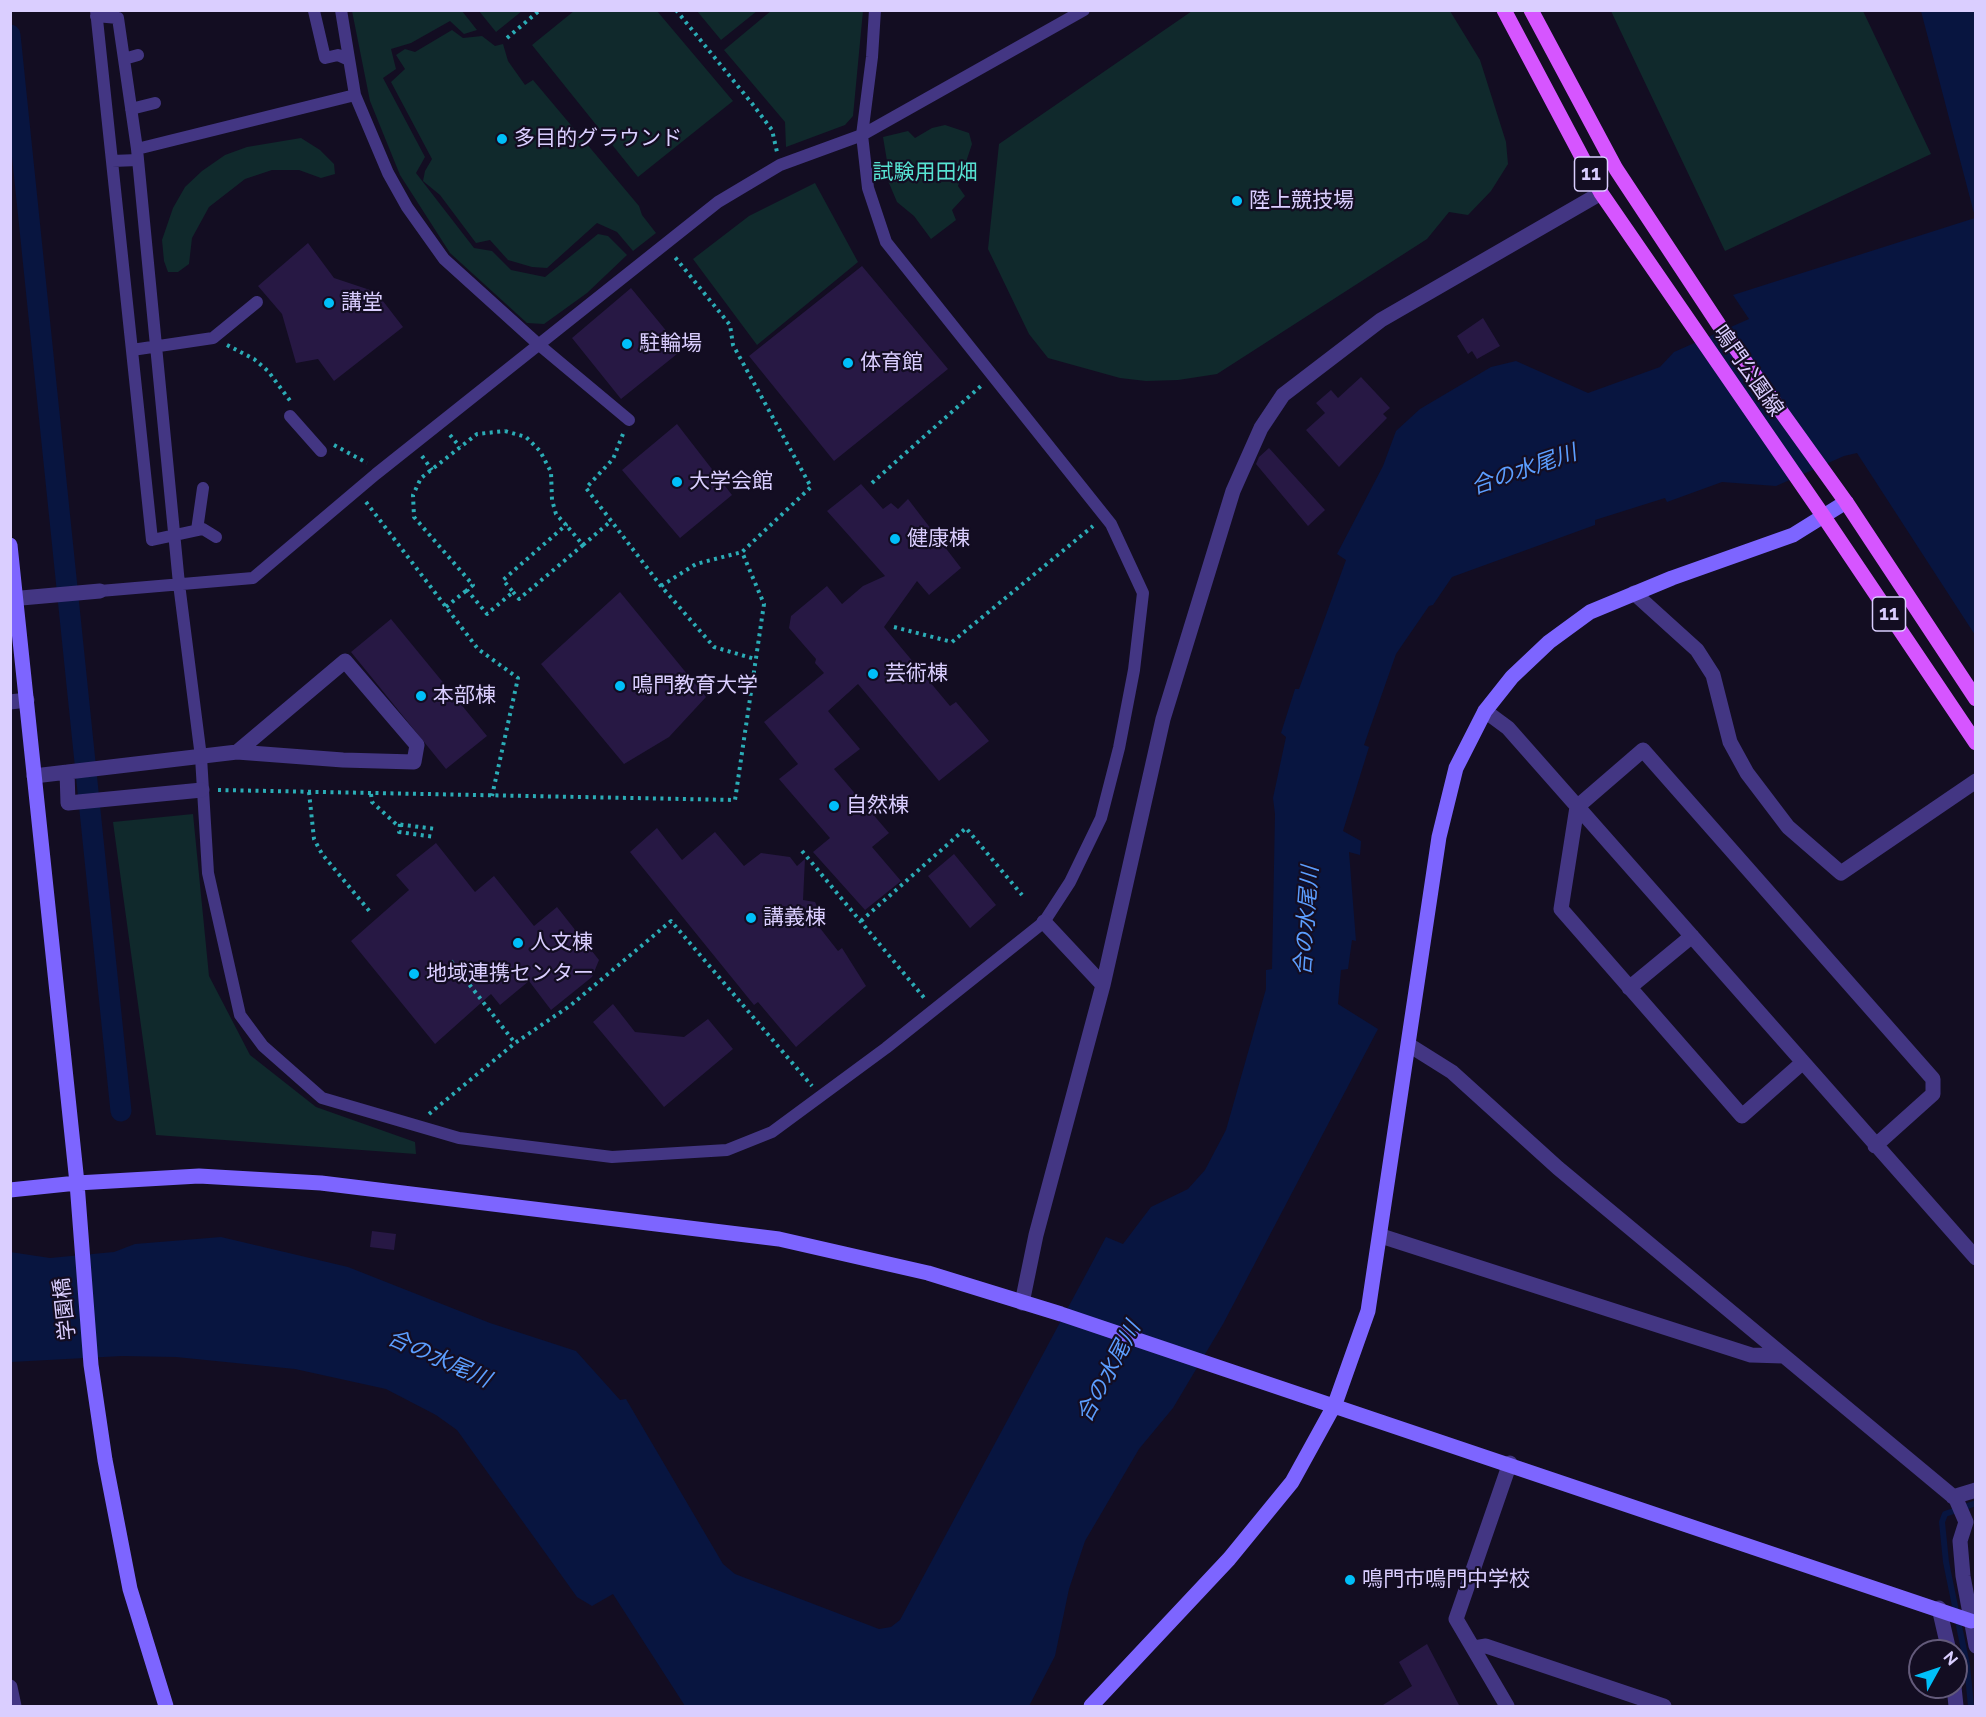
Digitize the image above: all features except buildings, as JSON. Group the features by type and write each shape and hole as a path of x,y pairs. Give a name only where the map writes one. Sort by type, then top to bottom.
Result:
{"main road":[{"name":"鳴門公園線","path":"1504,10 1601,193 1824,517 1976,744"},
{"name":"鳴門公園線","path":"1531,10 1616,170 1719,325 1823,468 1976,699"}],"street":[{"path":"1022,1303 1036,1235 1103,986 1163,719 1233,491 1261,429 1283,395 1381,320 1601,193"},
{"path":"1091,1707 1229,1559 1292,1482 1335,1404 1368,1311 1439,837 1456,768 1485,711 1512,677 1549,642 1590,612 1634,593 1793,535 1846,502"},
{"name":"学園橋","path":"10,545 77,1183 80,1248 92,1365 105,1460 130,1589 166,1707"},
{"path":"14,599 94,591"},
{"path":"1634,593 1697,650 1713,675 1730,742 1747,773 1788,827 1840,873 1976,781"},
{"path":"34,776 237,752 343,760 414,762 417,745 345,662 237,752"},
{"path":"10,702 27,700"},
{"path":"1485,711 1508,729 1976,1258"},
{"path":"1803,1063 1742,1116 1561,909 1577,807 1643,750 1933,1079 1934,1094 1875,1146"},
{"path":"69,772 68,803 202,790"},
{"path":"1044,922 1103,986"},
{"path":"1629,988 1692,936"},
{"path":"1409,1045 1452,1072 1558,1168 1954,1498 1968,1519 1960,1541 1967,1619 1976,1646"},
{"path":"10,1190 77,1183 199,1176 321,1184 779,1239 928,1273 1061,1314 1335,1404 1967,1619"},
{"path":"1381,1236 1750,1355 1783,1356"},
{"path":"1507,1707 1456,1618 1510,1463"},
{"path":"1954,1498 1976,1490"},
{"path":"1943,1609 1947,1639"},
{"path":"1473,1648 1486,1646 1664,1707"},
{"path":"10,1687 14,1707"}],"lane":[{"path":"341,10 355,95 388,173 407,207 444,259 538,344 630,420"},
{"path":"216,537 203,529 175,534 152,540 96,13 118,18 137,154 158,346 175,534 179,584 201,757 208,873 240,1015 263,1046 322,1098 459,1138 612,1157 727,1150 772,1132 1044,922 1070,882 1101,818 1119,748 1134,670 1143,593 1111,524 886,242 868,188 862,135 873,57 875,10"},
{"path":"94,591 252,578 357,489 718,202 758,176 780,165 862,135 1084,10"},
{"path":"314,11 325,58 338,55 349,60"},
{"path":"124,59 138,56"},
{"path":"112,161 355,95"},
{"path":"131,109 155,103"},
{"path":"132,350 213,338 256,302"},
{"path":"290,417 321,451"},
{"path":"197,530 202,488"}],"path":[{"path":"507,38 540,10"},
{"path":"676,10 772,130 780,165"},
{"path":"661,586 696,564 742,552 811,487 733,345 730,325 664,244"},
{"path":"872,483 993,375"},
{"path":"630,420 613,459 586,488 661,586 714,647 756,659"},
{"path":"446,607 473,585 414,517 413,495 421,478 477,434 505,431 526,437 540,452 550,472 552,500 556,514 583,545"},
{"path":"357,489 478,649 518,678 492,796"},
{"path":"894,627 952,642 1105,516"},
{"path":"566,525 503,580 519,599 611,521"},
{"path":"202,790 735,800 764,604 742,552"},
{"path":"467,590 488,614 513,592"},
{"path":"309,792 314,839 322,854 372,913"},
{"path":"371,794 372,802 396,824 436,829"},
{"path":"400,824 399,832 435,837"},
{"path":"861,921 966,828 1022,895"},
{"path":"802,851 934,1009"},
{"path":"415,1125 515,1042 571,1005 671,921 820,1096"},
{"path":"451,961 515,1042"}],"green space":[{"path":"772,10 863,11 853,116 845,125 786,147 785,122 724,50"},
{"path":"352,11 462,11 477,30 464,34 450,21 411,43 391,49 396,69 383,78 425,157 416,173 474,248 492,251 511,270 545,277 598,234 608,236 627,255 587,293 544,324 527,323 450,253 400,175 370,101"},
{"path":"479,11 522,11 496,32"},
{"path":"574,11 657,11 733,101 638,177 532,45"},
{"path":"697,11 757,11 721,40"},
{"name":"陸上競技場","path":"1192,11 1450,11 1480,60 1506,142 1508,164 1491,191 1468,215 1449,212 1427,239 1217,374 1178,380 1146,381 1120,378 1048,358 1029,334 988,249 999,144"},
{"path":"1611,11 1863,11 1931,154 1725,251"},
{"name":"多目的グラウンド","path":"452,30 463,38 482,36 495,46 503,44 508,61 525,85 533,80 639,206 642,215 656,233 633,251 617,232 597,223 547,268 532,267 508,260 490,240 476,243 440,195 423,181 425,171 432,159 391,82 405,69 396,55 405,49 415,52"},
{"name":"試験用田畑","path":"945,125 969,133 972,144 958,186 965,196 952,210 956,220 931,239 914,216 897,202 886,176 887,161 883,137 908,131 915,138 932,128"},
{"path":"301,138 320,150 334,164 335,174 321,178 299,170 272,170 245,179 209,207 192,238 189,264 178,272 168,272 164,261 162,240 173,208 185,187 202,171 225,155 247,147"},
{"path":"815,183 858,262 757,345 693,259 749,216"},
{"path":"193,814 209,976 250,1055 316,1107 415,1142 416,1154 156,1135 113,822"}],"water":[{"path":"1921,11 1975,11 1975,217"},
{"name":"合の水尾川","path":"1975,218 1975,635 1857,453 1844,456 1776,486 1722,482 1667,502 1665,498 1595,520 1595,525 1452,577 1396,654 1364,745 1369,747 1343,831 1361,841 1360,855 1349,852 1356,941 1352,940 1348,969 1341,970 1338,1004 1378,1029 1223,1324 1173,1408 1139,1449 1085,1541 1069,1589 1055,1656 1029,1706 685,1706 613,1594 592,1606 577,1597 457,1430 436,1415 386,1389 295,1369 176,1357 122,1356 11,1362 10,1252 50,1258 114,1252 135,1244 221,1237 348,1267 490,1323 576,1351 620,1400 626,1399 723,1564 735,1574 879,1629 891,1627 900,1620 1106,1237 1123,1244 1151,1207 1188,1189 1205,1170 1226,1130 1266,989 1266,970 1272,969 1275,814 1273,798 1286,737 1281,733 1295,689 1299,689 1346,560 1337,554 1383,466 1396,431 1420,409 1491,367 1516,361 1588,393 1660,367 1674,352 1749,319 1733,295"}],"waterway":[{"path":"10,35 121,1111"},
{"path":"1971,1706 1967,1665 1946,1562 1942,1522 1945,1514 1976,1503"}],"place":[{"name":"多目的グラウンド","path":"502,139"},
{"name":"陸上競技場","path":"1237,201"},
{"name":"講堂","path":"329,303"},
{"name":"駐輪場","path":"627,344"},
{"name":"体育館","path":"848,363"},
{"name":"大学会館","path":"677,482"},
{"name":"健康棟","path":"895,539"},
{"name":"芸術棟","path":"873,674"},
{"name":"鳴門教育大学","path":"620,686"},
{"name":"本部棟","path":"421,696"},
{"name":"自然棟","path":"834,806"},
{"name":"講義棟","path":"751,918"},
{"name":"人文棟","path":"518,943"},
{"name":"地域連携センター","path":"414,974"},
{"name":"鳴門市鳴門中学校","path":"1350,1580"}]}
